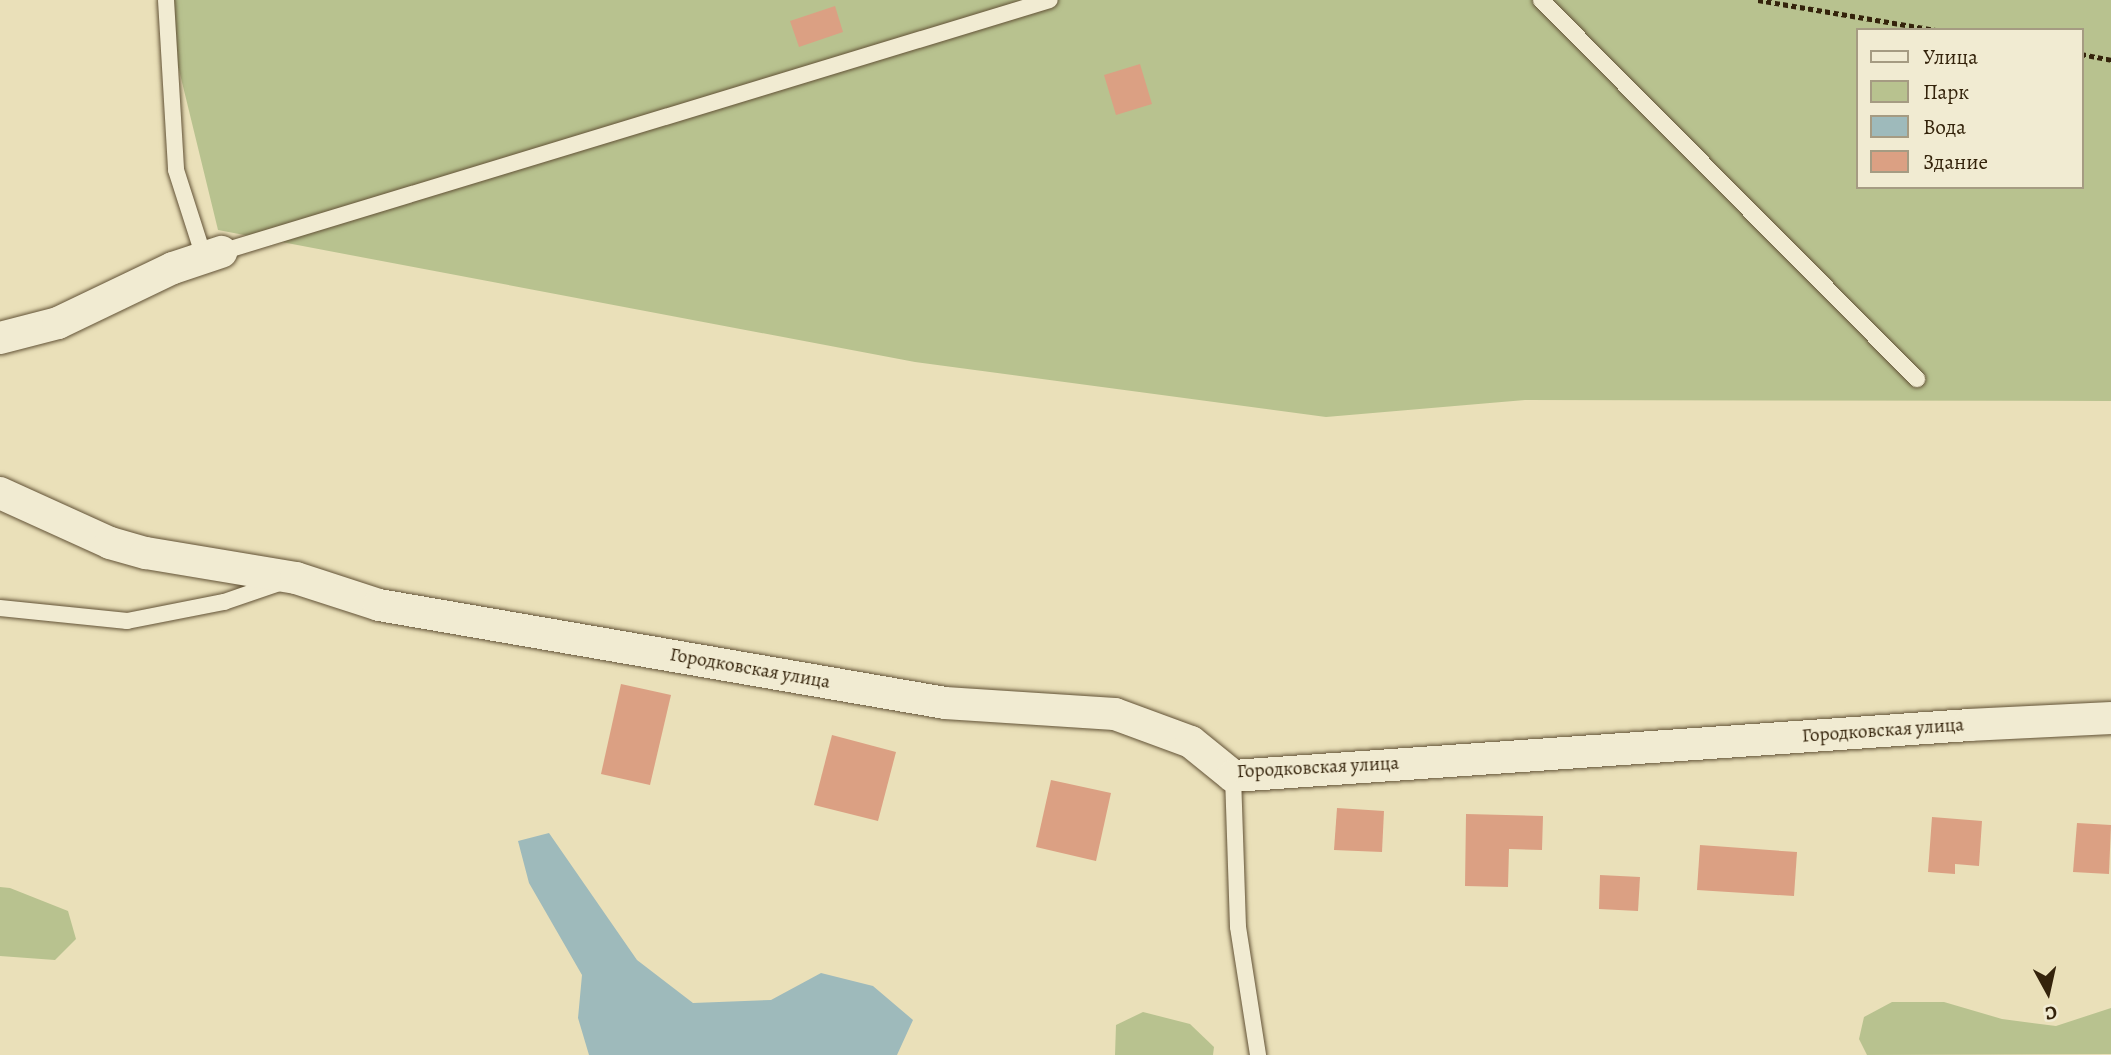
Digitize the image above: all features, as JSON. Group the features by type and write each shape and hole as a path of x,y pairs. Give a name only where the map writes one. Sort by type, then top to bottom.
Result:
{"street":[{"path":"0,338 58,323 173,268 213,254"},
{"name":"Городковская улица","path":"0,493 110,543 146,553 296,578 379,605 945,703 1115,714 1191,742 1233,776 1969,725 2111,718"}],"lane":[{"path":"166,0 176,170 213,254 1051,0"},
{"path":"1541,0 1917,379"},
{"path":"0,608 127,621 224,601 296,578"},
{"path":"1233,776 1238,927 1258,1055"}],"path":[{"path":"1758,0 1923,28"},
{"path":"2083,54 2111,60"}],"green space":[{"path":"162,0 2111,0 2111,401 1525,400 1326,417 915,362 218,230"},
{"path":"0,887 10,888 68,911 76,939 55,960 0,956"},
{"path":"1892,1002 1944,1002 2002,1019 2056,1026 2111,1008 2111,1054 1867,1055 1859,1039 1864,1017"},
{"path":"1143,1012 1190,1024 1214,1047 1213,1055 1115,1055 1116,1025"}],"water":[{"path":"549,833 637,960 693,1003 771,1000 821,973 873,986 913,1020 897,1055 589,1055 578,1018 582,975 529,883 518,841"}],"building":[{"path":"835,6 843,32 799,47 790,21"},
{"path":"1140,64 1152,104 1116,115 1104,75"},
{"path":"621,684 671,695 650,785 601,774"},
{"path":"832,735 896,752 878,821 814,805"},
{"path":"1051,780 1111,793 1096,861 1036,847"},
{"path":"1337,808 1384,811 1382,852 1334,850"},
{"path":"1466,814 1543,816 1542,850 1509,849 1508,887 1465,886"},
{"path":"1932,817 1982,821 1979,866 1955,864 1955,874 1928,872"},
{"path":"2077,823 2111,825 2109,874 2073,872"},
{"path":"1700,845 1797,852 1794,896 1697,890"},
{"path":"1600,875 1640,877 1638,911 1599,909"}]}
